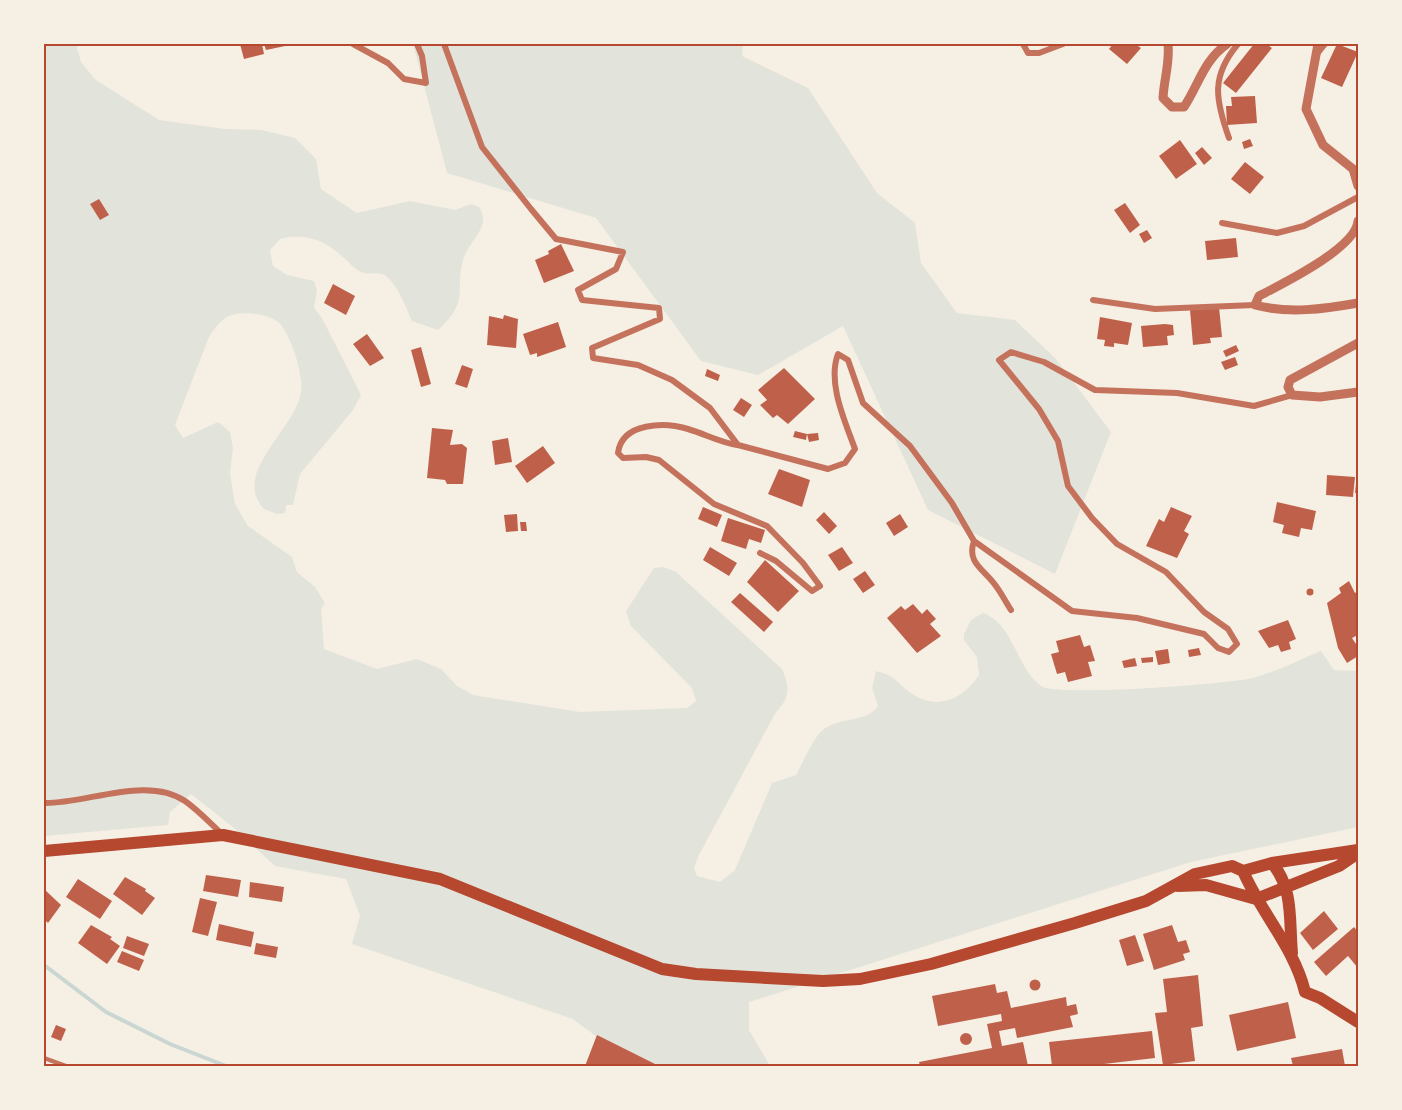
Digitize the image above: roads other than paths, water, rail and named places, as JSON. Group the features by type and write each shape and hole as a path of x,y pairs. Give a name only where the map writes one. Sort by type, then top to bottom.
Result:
{"main road":[{"path":"44,851 223,835 440,879 477,892 638,962 662,969 696,974 823,981 887,974 1075,923 1146,901 1177,886 1195,874 1232,866 1243,871 1272,863 1359,852"},
{"path":"1177,886 1206,885 1256,899 1339,866 1359,852"},
{"path":"1272,863 1281,874 1290,903 1293,957"},
{"path":"1243,871 1256,899 1293,957 1305,992 1320,998 1359,1022"}],"street":[{"path":"353,44 388,63 404,79 426,83 422,56 417,44"},
{"path":"444,44 482,147 531,209 556,238 622,252 616,269 578,290 582,300 659,308 660,319 592,348 593,358 638,365 672,380 710,408 738,446"},
{"path":"1023,44 1028,52 1039,53 1063,44"},
{"path":"1168,44 1170,60 1164,81 1163,98 1172,107 1184,107 1204,67 1214,53 1227,44"},
{"path":"1229,138 1217,79 1224,62 1238,44"},
{"path":"1318,44 1306,109 1323,145 1353,169 1359,186"},
{"path":"1317,55 1325,44"},
{"path":"1222,223 1277,233 1312,222 1359,197"},
{"path":"1255,305 1259,296 1332,254 1358,229 1359,222"},
{"path":"1092,300 1155,309 1255,305 1279,311 1334,308 1359,303"},
{"path":"1292,395 1288,387 1290,380 1359,343"},
{"path":"760,553 776,561 812,591 820,586 803,563 766,526 714,504 659,460 646,457 623,458 618,453 619,444 627,434 650,424 688,428 717,442 828,469 845,463 855,449 842,411 833,367 838,354 848,360 863,403 910,446 952,503 974,541 1072,611 1137,618 1204,634 1218,648 1229,652 1237,644 1228,629 1204,612 1166,572 1117,544 1092,518 1068,486 1058,441 1039,410 999,360 1011,352 1044,362 1095,390 1177,393 1254,406 1292,395 1320,397 1359,392"},
{"path":"974,541 972,547 974,564 993,582 1011,610"},
{"path":"44,803 129,791 167,792 185,801 223,835"}],"lane":[{"path":"44,1058 66,1066"}],"waterway":[{"path":"44,965 106,1012 170,1044 226,1066"}]}
